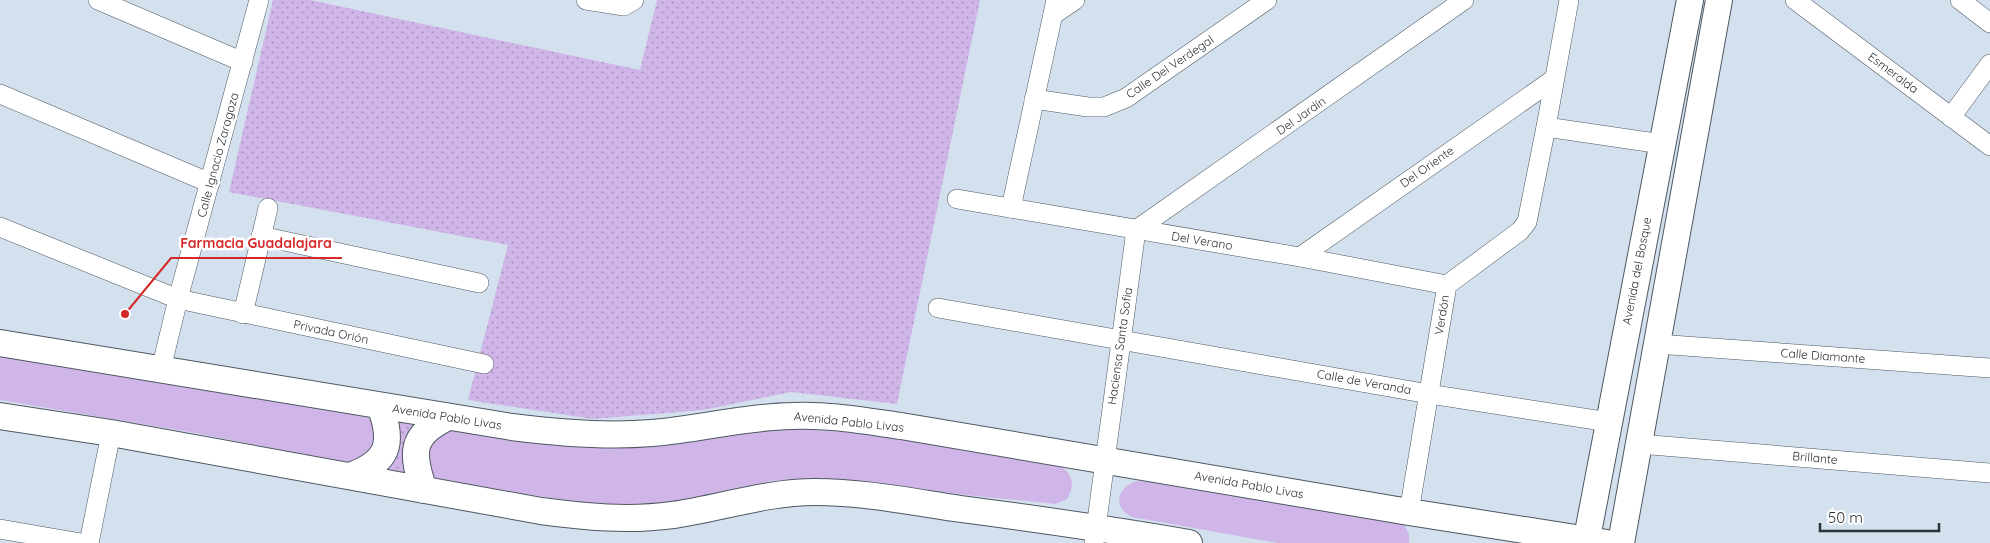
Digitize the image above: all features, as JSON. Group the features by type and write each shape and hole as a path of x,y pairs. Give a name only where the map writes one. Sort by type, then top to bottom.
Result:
{"main road":[{"name":"Avenida del Bosque","path":"1593,542 1609,422 1690,0"},
{"path":"1621,543 1719,0"},
{"name":"Avenida Pablo Livas","path":"0,343 530,430 593,436 654,433 772,416 818,416 901,426 1593,542"},
{"path":"350,476 372,467 384,452 387,434 380,406"},
{"path":"0,416 111,433 541,512 597,518 620,519 674,515 769,495 815,492 843,493 1095,535 1190,543"},
{"path":"424,490 416,461 418,442 426,429 448,417"}],"street":[{"path":"98,0 243,62"},
{"name":"Calle Ignacio Zaragoza","path":"161,369 178,299 259,0"},
{"path":"586,0 624,6 634,0"},
{"path":"1011,208 1055,7 1075,0"},
{"name":"Calle Del Verdegal","path":"1034,99 1088,107 1104,107 1126,98 1267,0"},
{"name":"Del Jardín","path":"1136,230 1464,0"},
{"name":"Verdón","path":"1409,512 1447,285 1520,231 1527,222 1569,0"},
{"name":"Esmeralda","path":"1795,0 1990,146"},
{"path":"1960,0 1990,23"},
{"path":"1951,117 1990,64"},
{"name":"Del Oriente","path":"1300,257 1554,79"},
{"path":"0,94 210,183"},
{"path":"1546,126 1662,144"},
{"name":"Del Verano","path":"957,199 1300,257 1447,285"},
{"path":"243,314 268,208"},
{"name":"Privada Orión","path":"0,226 178,299 484,364"},
{"name":"Haciensa Santa Sofia","path":"1095,535 1136,230"},
{"path":"261,236 479,283"},
{"name":"Calle de Veranda","path":"938,308 1429,394 1609,422"},
{"name":"Calle Diamante","path":"1657,344 1990,368"},
{"path":"90,543 111,433"},
{"name":"Brillante","path":"1639,444 1990,472"},
{"path":"0,529 81,543"}],"shaded area":[{"path":"273,0 310,0 640,70 657,0 980,0 897,404 791,392 704,410 593,419 468,400 508,245 229,192"},
{"path":"0,353 359,414 371,420 379,432 370,459 347,463 195,433 0,400"},
{"path":"395,419 419,422 409,433 404,446 404,461 408,475 387,471 395,458 398,446"},
{"path":"442,429 602,447 630,448 743,433 796,429 873,434 1055,463 1061,466 1071,478 1072,488 1067,499 1055,504 965,495 877,483 812,478 770,481 663,503 603,505 472,487 437,480 431,474 424,448"},
{"path":"1136,481 1156,482 1392,521 1405,526 1409,534 1409,543 1278,543 1132,517 1122,508 1119,498 1125,488"}],"place":[{"name":"Farmacia Guadalajara","path":"125,314"}]}
